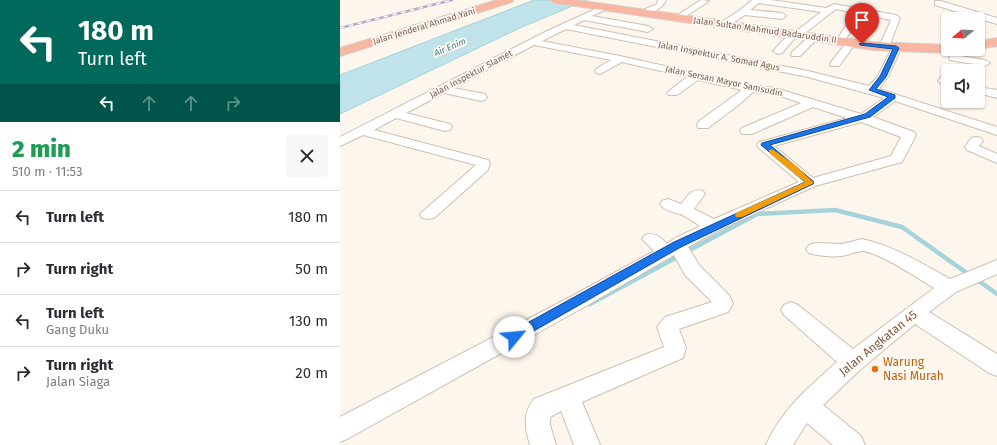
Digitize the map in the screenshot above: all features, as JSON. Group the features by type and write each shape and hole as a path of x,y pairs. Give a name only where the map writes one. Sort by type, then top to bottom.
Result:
{"highway":[{"path":"340,48 495,0"},
{"name":"Jalan Jenderal Ahmad Yani","path":"340,52 508,0"},
{"name":"Jalan Sultan Mahmud Badaruddin II","path":"555,0 813,38 941,51"},
{"path":"985,44 997,42"}],"street":[{"path":"644,13 660,5 662,0"},
{"path":"723,25 743,12 757,0 804,3 830,9 897,19 883,77 872,90"},
{"path":"778,51 795,35 830,9 848,0"},
{"path":"677,18 705,1"},
{"path":"938,3 997,21"},
{"name":"Jalan Inspektur Slamet","path":"340,142 602,8"},
{"path":"743,12 782,16"},
{"path":"582,17 648,29"},
{"path":"834,64 846,42 855,19"},
{"name":"Jalan Inspektur A. Somad Agus","path":"565,26 808,74 872,90 997,131"},
{"path":"796,54 813,38"},
{"name":"Jalan Sersan Mayor Samsudin","path":"533,42 620,59 750,88 775,91 861,117 909,135 897,159 893,161 810,183"},
{"path":"961,56 985,63"},
{"path":"600,72 620,59"},
{"path":"673,93 696,76"},
{"path":"703,125 738,100 750,88"},
{"path":"443,89 481,97"},
{"path":"985,91 997,94"},
{"path":"340,430 560,312 668,246 810,183 764,145 867,116 893,97"},
{"path":"747,130 811,103"},
{"path":"396,114 445,126"},
{"path":"363,131 483,163 483,167 428,214"},
{"path":"976,141 972,147 974,149 997,159"},
{"path":"684,210 698,194"},
{"path":"668,204 684,210 713,226"},
{"path":"815,249 842,250 862,245 871,247 956,284"},
{"path":"543,445 536,420 538,412 543,407 568,398 675,352 676,346 668,331 668,327 672,324 721,307 723,304 722,300 668,246"},
{"name":"Jalan Angkatan 45","path":"779,445 791,424 805,406 853,362 914,313 956,284 991,269"},
{"path":"791,310 853,362"},
{"path":"914,313 997,366"},
{"path":"568,398 587,445"},
{"path":"805,406 852,445"}],"water":[{"name":"Air Enim","path":"534,0 587,0 522,27 340,114 340,75"}],"waterway":[{"path":"686,252 757,214 835,210 902,227 971,276"},
{"path":"590,304 679,256"},
{"path":"976,279 997,294"}],"railway":[{"path":"340,28 452,0"}],"slow traffic":[{"path":"739,215 810,183 792,166 772,151"}],"place":[{"name":"Warung Nasi Murah","path":"875,369"}],"route":[{"path":"514,337 666,252 677,244 713,226 810,183 792,166 764,145 867,116 893,97 872,90 883,77 896,48 862,44"}]}
